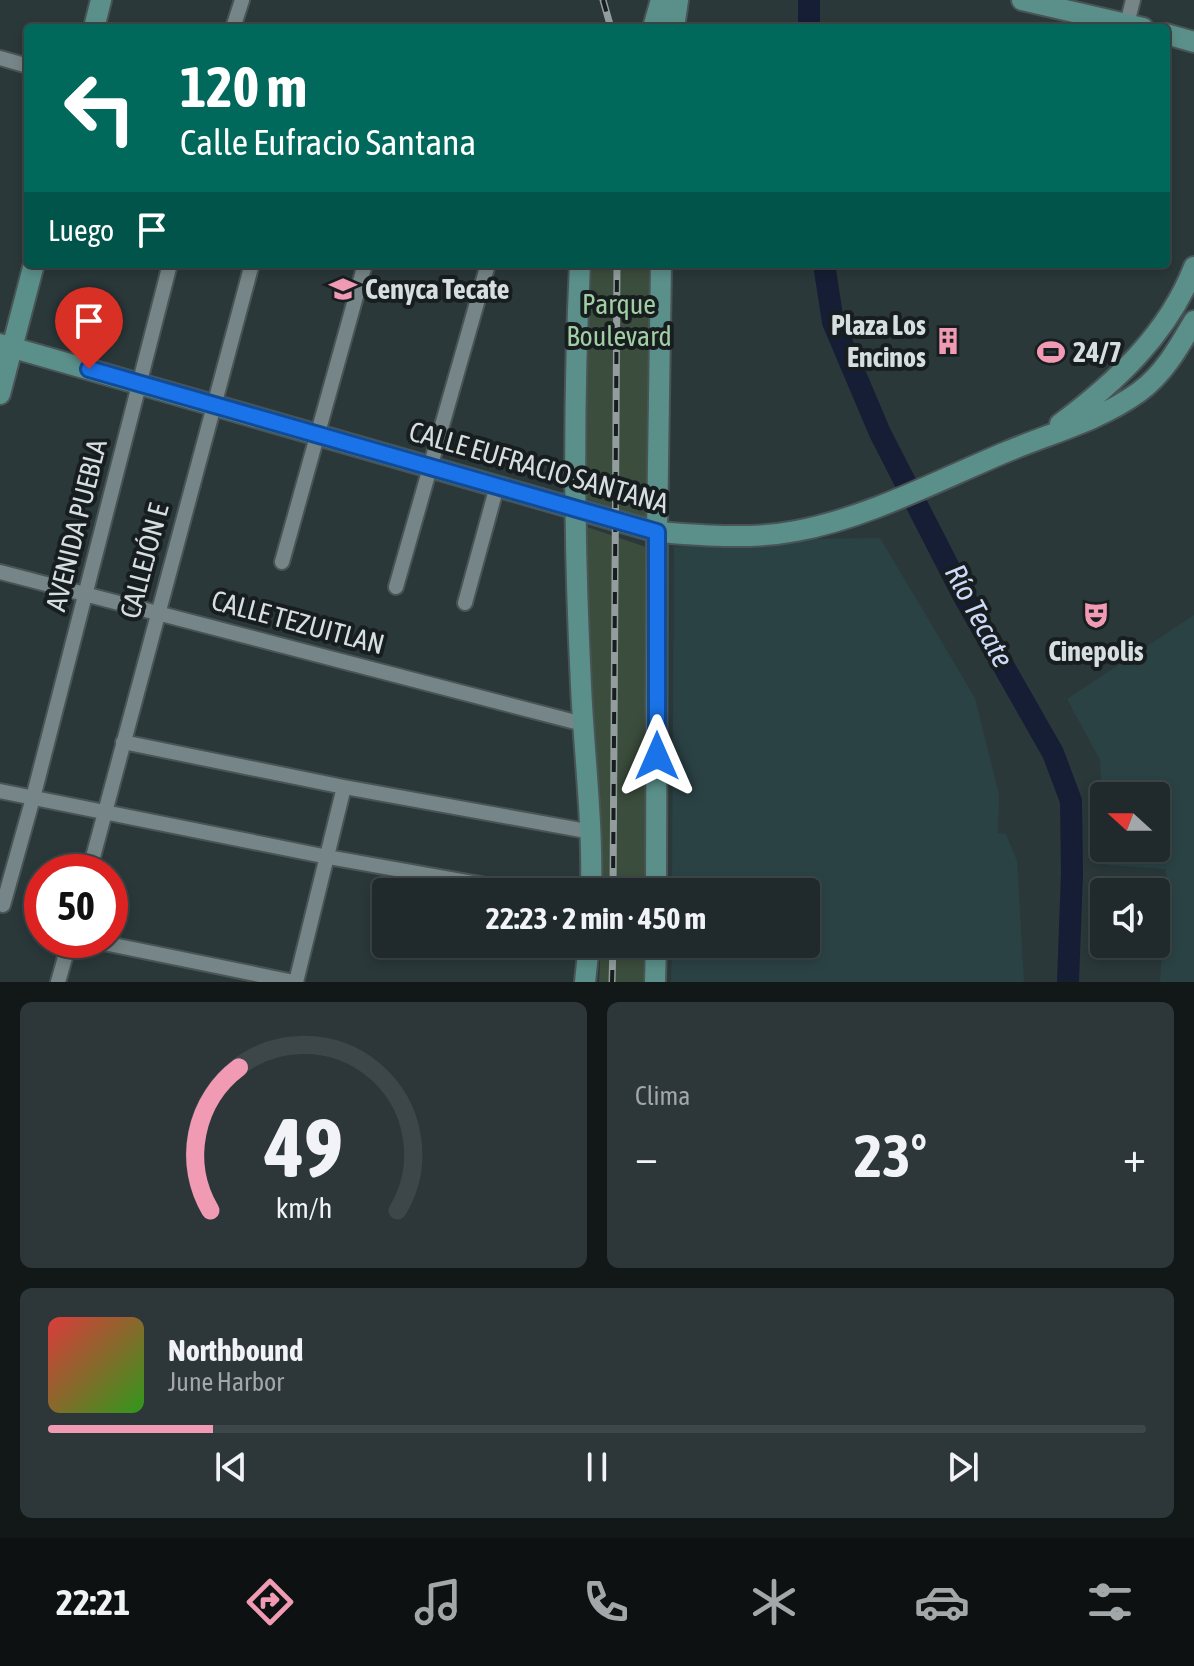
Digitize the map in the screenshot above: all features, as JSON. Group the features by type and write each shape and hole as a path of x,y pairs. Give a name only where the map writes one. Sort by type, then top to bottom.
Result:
{"main road":[{"path":"95,24 101,0"},
{"path":"654,24 661,0"},
{"path":"675,24 678,0"},
{"path":"1022,0 1126,24"},
{"path":"1170,35 1194,42"},
{"path":"0,394 6,345 33,268"},
{"path":"580,268 575,510 583,724 592,832 591,878"},
{"path":"656,878 661,268"},
{"path":"1045,436 1129,368 1162,324 1192,275"},
{"path":"1045,436 1100,417 1142,390 1164,368 1194,321"},
{"name":"CALLE EUFRACIO SANTANA","path":"6,345 657,532 758,537 825,524 1045,436"},
{"path":"585,982 588,958"},
{"path":"655,982 656,958"}],"street":[{"path":"234,24 242,0"},
{"path":"1133,0 1135,24"},
{"path":"0,58 24,65"},
{"name":"AVENIDA PUEBLA","path":"3,905 169,268"},
{"name":"CALLEJÓN E","path":"94,854 251,268"},
{"path":"282,562 364,268"},
{"path":"396,587 487,268"},
{"path":"465,603 497,486"},
{"name":"CALLE TEZUITLAN","path":"0,572 583,724"},
{"path":"123,742 344,787 592,832"},
{"path":"128,948 295,982 344,787"},
{"path":"0,791 446,878"},
{"path":"58,982 65,958"}],"shaded area":[{"path":"880,538 975,698 999,795 998,833 1006,834 1017,861 1024,982 671,982 672,958 820,958 820,878 672,878 674,547 799,539"},
{"path":"1194,615 1194,982 1160,982 1161,958 1170,958 1170,878 1166,878 1166,869 1106,865 1106,862 1170,862 1170,782 1101,782 1100,760 1067,699"}],"green space":[{"name":"Parque Boulevard","path":"590,268 653,268 648,518 587,499 586,318"},
{"path":"584,526 646,547 645,605 649,617 646,878 601,878 598,794 582,710"},
{"path":"600,958 646,958 646,982 599,982"}],"waterway":[{"name":"Río Tecate","path":"809,0 809,24"},
{"name":"Río Tecate","path":"825,268 833,322 880,433 962,593 1053,753 1071,801 1068,982"}],"railway":[{"path":"603,0 610,24"},
{"path":"613,878 617,268"},
{"path":"612,982 613,958"}],"place":[{"name":"Cenyca Tecate","path":"343,289"},
{"name":"Plaza Los Encinos","path":"948,341"},
{"name":"24/7","path":"1051,352"},
{"name":"Cinepolis","path":"1096,615"}],"route":[{"path":"89,369 657,532 657,756"}]}
